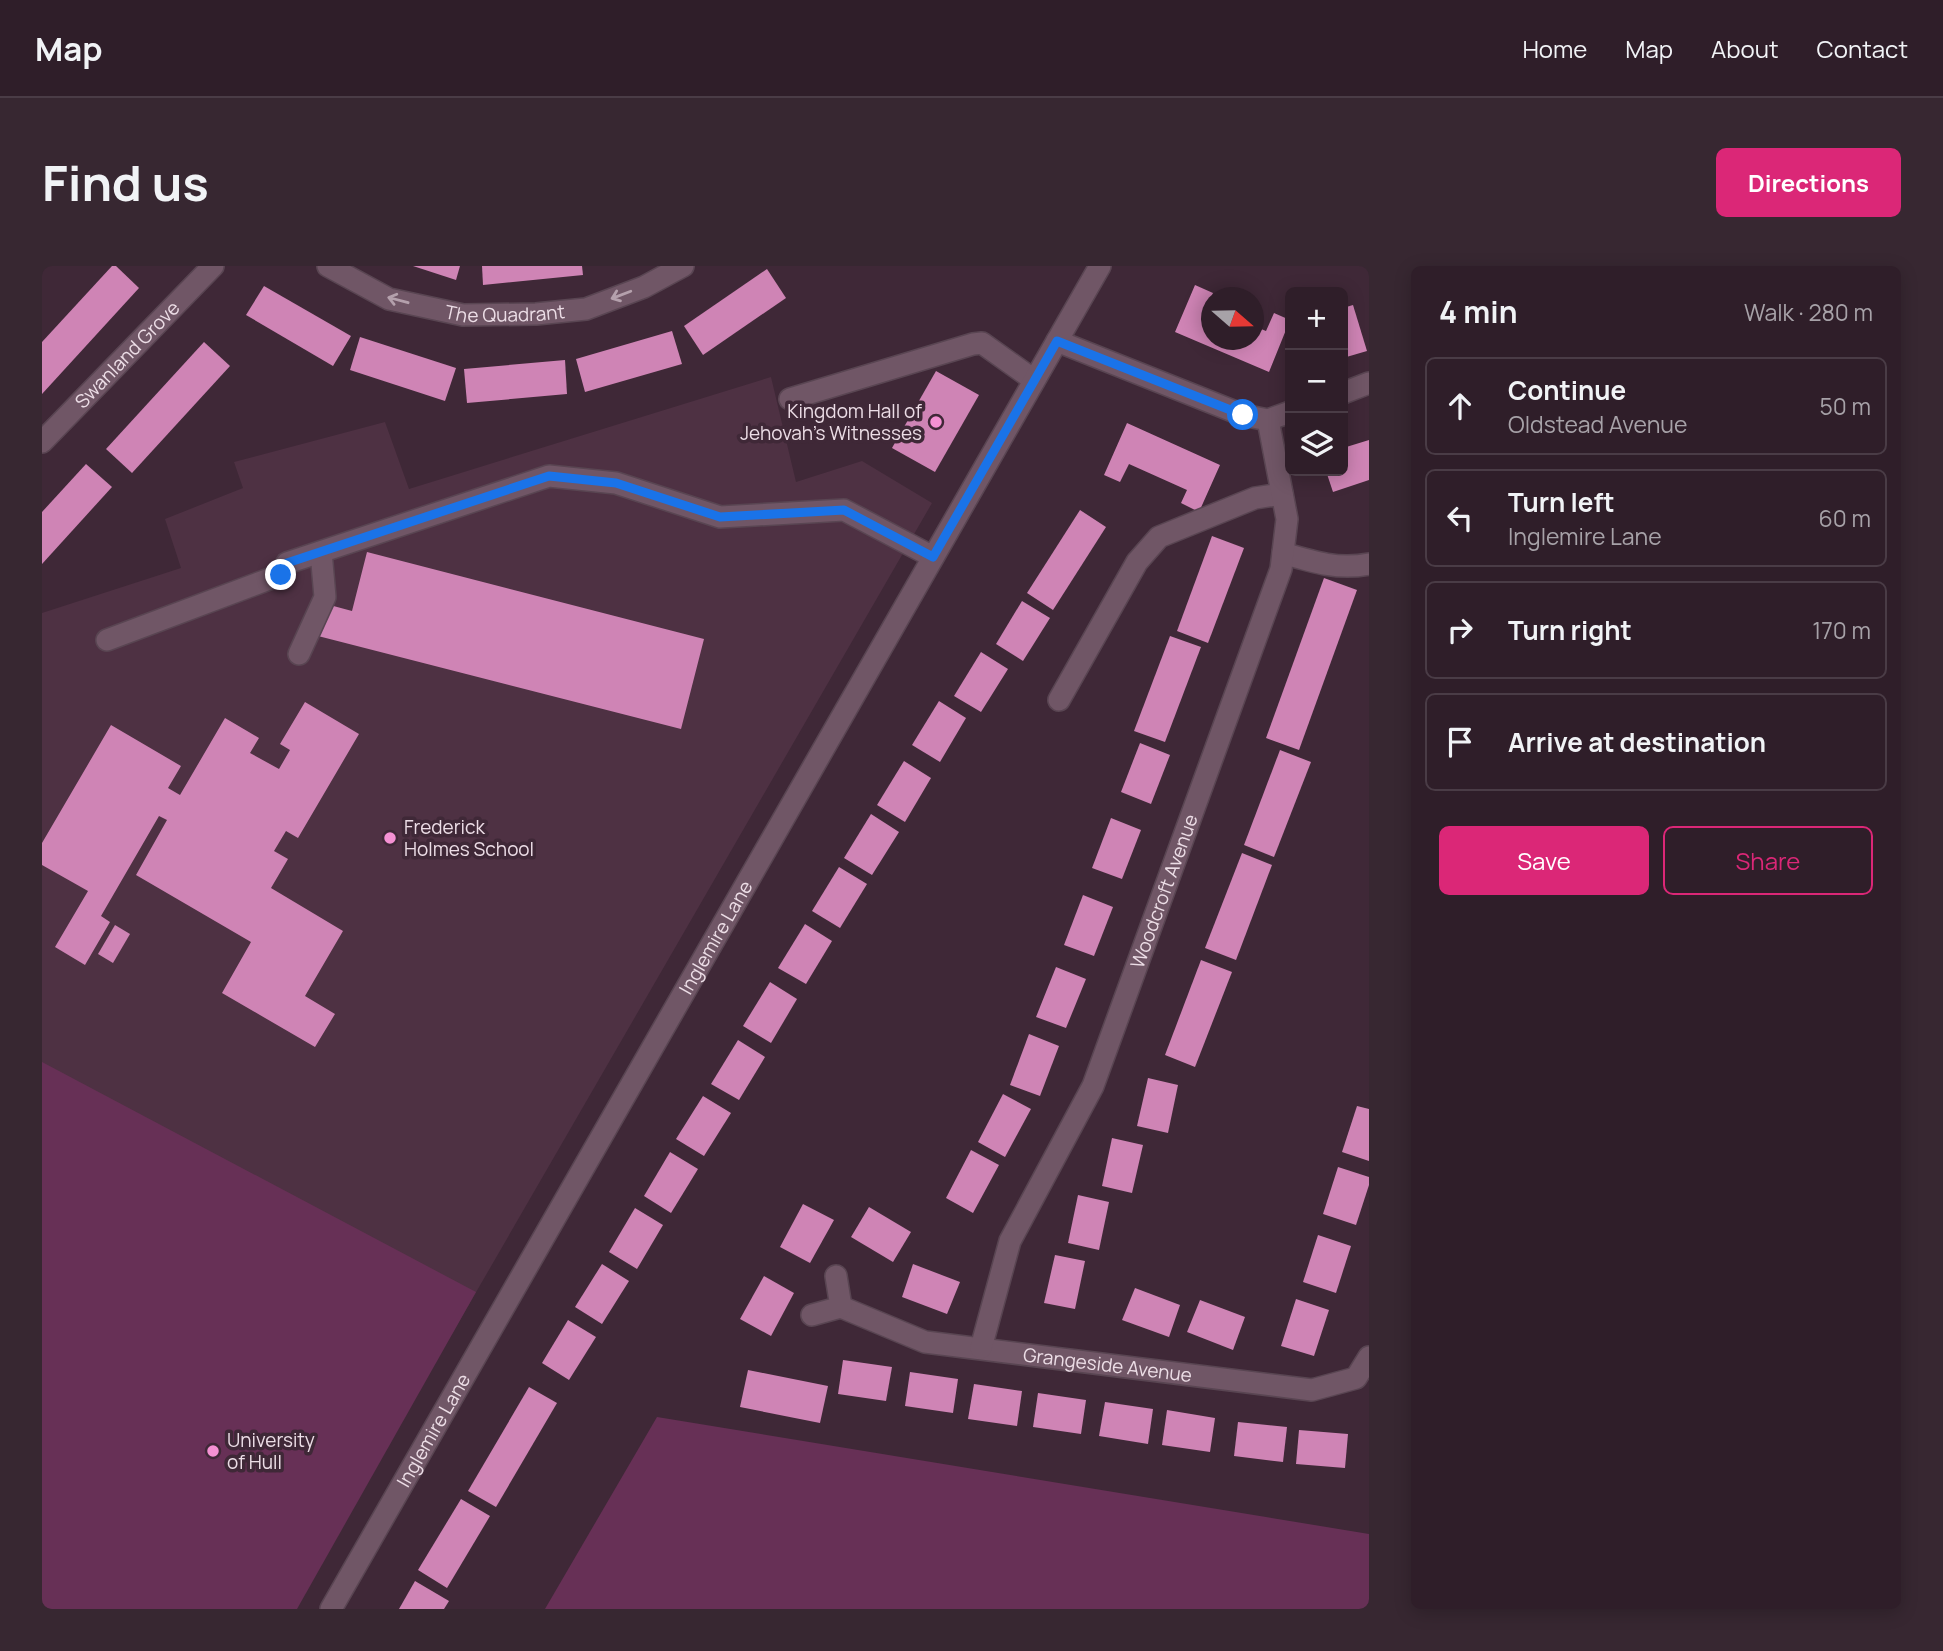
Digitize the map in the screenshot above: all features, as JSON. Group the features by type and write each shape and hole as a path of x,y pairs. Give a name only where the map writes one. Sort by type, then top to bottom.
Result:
{"street":[{"name":"Swanland Grove","path":"42,442 213,266"},
{"name":"The Quadrant","path":"328,266 389,299 463,315 536,314 586,309 644,287 683,266"},
{"name":"Inglemire Lane","path":"331,1609 1100,266"},
{"path":"1057,341 1243,415 1268,420 1287,413"},
{"path":"790,399 982,343 1034,380"},
{"path":"1348,391 1369,383"},
{"name":"Woodcroft Avenue","path":"981,1348 1010,1241 1093,1086 1280,569 1287,519 1268,420"},
{"path":"107,640 281,575 287,563 549,476 616,483 720,517 844,510 933,557"},
{"path":"1059,701 1137,562 1158,537 1255,498 1282,494"},
{"path":"299,654 325,597 321,552"},
{"path":"1283,553 1327,566 1350,568 1369,564"},
{"path":"812,1315 841,1307 836,1276"},
{"name":"Grangeside Avenue","path":"841,1307 925,1342 1312,1390 1356,1378 1369,1357"}],"shaded area":[{"name":"Frederick Holmes School","path":"771,377 796,482 862,461 932,503 293,1609 42,1609 42,613 181,568 165,519 243,488 234,462 385,422 409,489"},
{"name":"University of Hull","path":"42,1062 476,1292 297,1609 42,1609"},
{"path":"657,1417 1369,1534 1369,1609 545,1609"}],"building":[{"path":"112,266 116,266 139,288 42,394 42,342"},
{"path":"413,266 460,266 456,280"},
{"path":"482,266 582,266 583,275 483,285"},
{"path":"767,269 786,298 703,355 684,326"},
{"path":"1195,285 1201,288 1201,343 1175,332"},
{"path":"264,286 351,336 333,366 246,315"},
{"path":"1353,305 1367,351 1348,357 1348,350 1348,306"},
{"path":"1274,313 1285,318 1285,332 1269,372 1217,350 1264,350 1264,330 1266,331"},
{"path":"672,331 682,364 585,392 576,359"},
{"path":"360,337 456,368 445,401 350,370"},
{"path":"204,342 230,366 132,473 106,449"},
{"path":"565,360 567,394 467,403 464,369"},
{"name":"Kingdom Hall of Jehovah's Witnesses","path":"936,371 979,395 935,472 892,448"},
{"path":"1127,423 1220,465 1199,512 1181,503 1187,490 1129,464 1120,482 1104,475"},
{"path":"1369,440 1369,480 1333,492 1328,476 1348,476 1348,446"},
{"path":"86,464 112,487 42,564 42,512"},
{"path":"1080,510 1106,527 1053,610 1027,593"},
{"path":"1212,536 1244,548 1208,643 1177,631"},
{"path":"367,552 704,639 681,729 318,636 326,604 352,611"},
{"path":"1324,578 1357,590 1299,750 1266,738"},
{"path":"1022,601 1050,618 1023,661 996,644"},
{"path":"1170,636 1201,647 1165,742 1134,731"},
{"path":"981,652 1008,669 981,712 954,696"},
{"path":"939,701 966,718 940,762 912,745"},
{"path":"305,702 359,734 298,838 286,831 274,851 288,859 271,888 343,931 305,996 335,1014 315,1047 222,993 251,942 136,875 167,820 159,816 101,916 110,922 85,965 55,947 88,891 42,865 42,843 111,725 181,766 168,788 180,795 225,718 259,738 250,753 279,769 290,750 280,744"},
{"path":"1140,743 1170,755 1151,804 1121,792"},
{"path":"1280,750 1311,762 1274,857 1244,845"},
{"path":"904,761 931,778 905,822 877,805"},
{"path":"871,814 899,832 872,875 844,858"},
{"path":"1111,818 1141,830 1122,879 1092,868"},
{"path":"1242,853 1272,865 1236,960 1205,948"},
{"path":"839,867 867,884 840,928 812,911"},
{"path":"1083,895 1113,907 1094,956 1064,945"},
{"path":"805,924 832,941 806,984 778,968"},
{"path":"115,925 130,934 113,963 98,954"},
{"path":"1201,960 1232,972 1195,1067 1165,1055"},
{"path":"1056,967 1086,979 1066,1028 1036,1017"},
{"path":"770,982 797,999 771,1043 743,1026"},
{"path":"1029,1034 1059,1046 1040,1096 1010,1085"},
{"path":"738,1040 765,1057 739,1100 711,1084"},
{"path":"1148,1078 1178,1085 1168,1133 1137,1126"},
{"path":"1003,1094 1031,1109 1005,1157 978,1142"},
{"path":"703,1096 731,1113 704,1156 676,1139"},
{"path":"1357,1106 1369,1109 1369,1161 1342,1152"},
{"path":"1112,1138 1143,1145 1132,1193 1102,1186"},
{"path":"971,1150 999,1165 973,1213 946,1198"},
{"path":"670,1152 698,1169 671,1213 644,1196"},
{"path":"1338,1167 1369,1177 1356,1225 1323,1214"},
{"path":"1078,1195 1109,1202 1099,1250 1068,1243"},
{"path":"803,1204 834,1220 810,1263 780,1247"},
{"path":"869,1207 911,1232 893,1262 851,1237"},
{"path":"635,1208 663,1225 637,1269 609,1252"},
{"path":"1318,1235 1351,1246 1336,1293 1303,1282"},
{"path":"1055,1255 1085,1261 1075,1309 1044,1303"},
{"path":"602,1264 629,1281 602,1324 575,1307"},
{"path":"913,1264 960,1282 947,1314 902,1297"},
{"path":"764,1276 794,1293 771,1336 740,1319"},
{"path":"1135,1288 1180,1305 1169,1337 1122,1320"},
{"path":"1296,1299 1329,1310 1314,1356 1281,1346"},
{"path":"1200,1300 1245,1317 1233,1350 1187,1332"},
{"path":"568,1320 596,1337 569,1380 542,1363"},
{"path":"843,1360 892,1367 886,1401 838,1394"},
{"path":"748,1370 828,1386 820,1423 740,1407"},
{"path":"910,1372 958,1379 953,1413 905,1406"},
{"path":"974,1384 1022,1391 1017,1426 968,1419"},
{"path":"529,1387 557,1403 496,1507 468,1491"},
{"path":"1038,1393 1086,1400 1081,1434 1033,1427"},
{"path":"1105,1402 1153,1409 1148,1444 1099,1436"},
{"path":"1167,1410 1215,1418 1210,1452 1162,1445"},
{"path":"1238,1422 1287,1427 1283,1462 1234,1456"},
{"path":"1299,1430 1348,1434 1345,1468 1296,1464"},
{"path":"461,1499 490,1516 447,1588 418,1570"},
{"path":"415,1581 449,1601 444,1609 399,1609"}],"place":[{"name":"Kingdom Hall of Jehovah's Witnesses","path":"936,422"},
{"name":"Frederick Holmes School","path":"390,838"},
{"name":"University of Hull","path":"213,1451"}],"route":[{"path":"281,575 287,563 549,476 616,483 720,517 844,510 933,557 1057,341 1243,415"}]}
